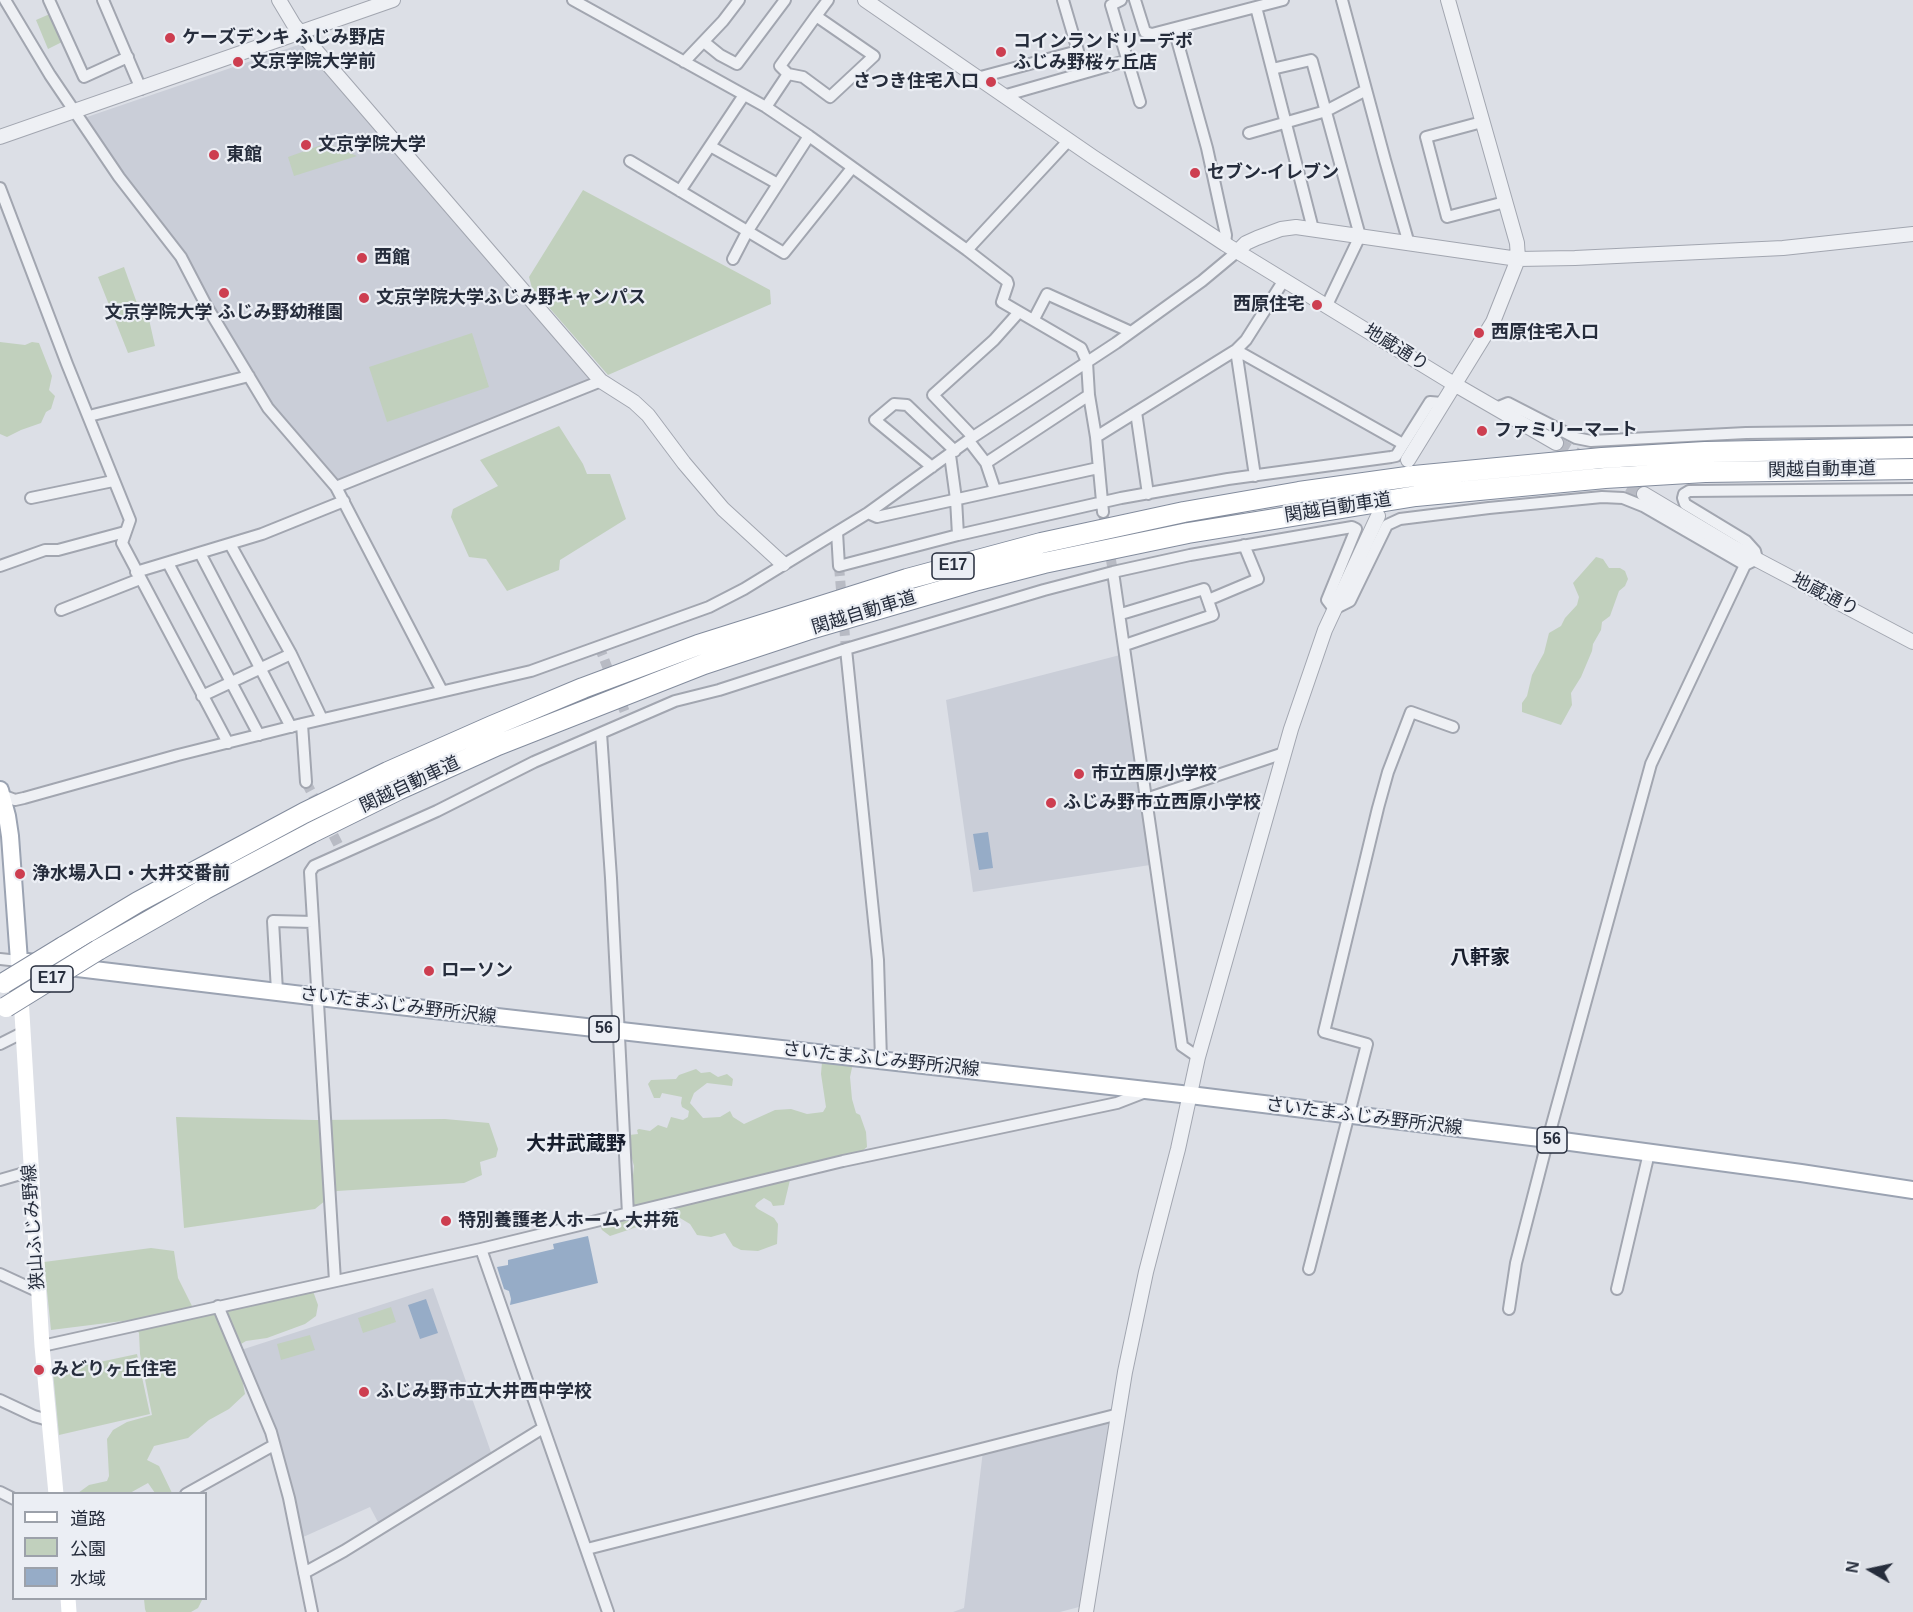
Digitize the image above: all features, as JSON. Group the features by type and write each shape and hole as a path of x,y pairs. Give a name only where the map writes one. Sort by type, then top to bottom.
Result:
{"highway":[{"name":"関越自動車道","path":"2,985 138,902 294,818 388,772 583,688 698,645 907,579 1041,543 1184,512 1299,492 1414,476 1602,458 1705,452 1908,448"},
{"name":"関越自動車道","path":"3,1009 98,950 205,889 398,790 498,745 704,664 807,630 978,580 1044,563 1188,533 1416,496 1705,472 1913,470"}],"main road":[{"path":"1,794 10,836 19,961"},
{"name":"さいたまふじみ野所沢線","path":"19,961 1190,1095 1548,1139 1913,1190"},
{"name":"狭山ふじみ野線","path":"19,961 42,1346 56,1492"}],"street":[{"path":"5,0 50,75 121,179 181,257 206,305 268,408 336,487 442,691"},
{"path":"49,0 84,77 128,57"},
{"path":"103,0 141,89"},
{"path":"279,0 301,32 601,381 634,402 648,415 723,509 783,564"},
{"path":"0,137 393,0"},
{"path":"573,0 766,107 809,136 1007,281 1002,302 1081,348 1088,362 1089,395 1096,437 1102,507"},
{"path":"684,62 739,0"},
{"path":"704,42 720,55 737,64 785,0"},
{"path":"816,16 874,56 830,97 803,77 788,74 780,66 816,16 828,0"},
{"name":"地蔵通り","path":"865,0 1003,96 1225,244 1454,384 1556,443"},
{"path":"977,78 1078,51 1063,0"},
{"path":"1121,0 1111,5 1140,102"},
{"path":"1135,0 1145,32 1152,34 1283,0"},
{"path":"1342,0 1409,244"},
{"path":"1408,460 1493,322 1518,259 1517,243 1448,0"},
{"path":"1256,7 1313,229"},
{"path":"1174,29 1207,148 1226,235 1225,244"},
{"path":"1003,96 1129,60"},
{"path":"1272,69 1311,60 1360,236 1328,305"},
{"path":"766,107 788,74"},
{"path":"1249,133 1326,111 1366,90"},
{"path":"680,191 744,95"},
{"path":"1482,122 1426,137 1447,217 1505,202"},
{"path":"733,259 747,232 809,136"},
{"path":"967,250 1069,140"},
{"path":"710,146 778,184"},
{"path":"630,161 784,253 852,168"},
{"path":"0,188 129,520 122,543 228,743"},
{"path":"1,794 15,800 24,798 296,725 531,671 709,607 744,589 868,513 971,439 1131,332 1202,281 1246,243 1281,229 1296,227 1313,229 1518,259 1587,258 1783,248 1913,234"},
{"path":"1096,437 1236,350 1246,340 1284,280"},
{"path":"1034,320 1047,294 1131,332"},
{"path":"995,490 986,463 971,439 933,395 987,347 1019,312"},
{"path":"1236,350 1403,444"},
{"path":"1236,350 1255,476"},
{"path":"89,416 249,376"},
{"path":"336,487 601,381"},
{"path":"986,463 1089,395"},
{"path":"837,532 839,566 958,535 1102,507 1148,494 1396,456 1430,402 1442,402"},
{"path":"1496,408 1508,403 1576,438 1591,441 1746,433 1913,431"},
{"path":"932,467 875,420 894,404 907,405 952,453 958,535"},
{"path":"1136,412 1148,494"},
{"path":"868,513 877,517 1098,468"},
{"path":"31,498 113,481"},
{"path":"1509,1309 1516,1263 1548,1139 1652,764 1755,551 1746,541 1685,504 1684,494 1689,491 1913,489"},
{"name":"地蔵通り","path":"1644,494 1751,562 1913,642"},
{"path":"1334,609 1350,601 1387,525 1400,519 1510,505 1602,497 1623,498 1751,562"},
{"path":"61,610 168,563 262,534 344,501"},
{"path":"1086,1612 1119,1414 1146,1272 1198,1057 1294,718 1334,609 1378,516"},
{"path":"335,1281 310,872 314,866 437,811 534,762 675,701 719,690 846,649 1113,572 1244,545 1352,527 1356,529 1327,600 1334,609"},
{"path":"0,566 45,550 58,550 125,531"},
{"path":"230,544 291,654 322,719"},
{"path":"1208,600 1258,579 1244,545"},
{"path":"200,553 261,667 296,725 306,782"},
{"path":"168,563 259,735"},
{"path":"1113,572 1121,614 1182,1046 1198,1057"},
{"path":"1121,614 1204,589 1213,615 1125,645"},
{"path":"846,649 878,960 881,1060"},
{"path":"202,696 291,654"},
{"path":"1309,1269 1366,1044 1324,1032 1378,808 1388,772 1411,712 1453,727"},
{"path":"601,733 620,1031 628,1214"},
{"path":"1146,799 1284,753"},
{"path":"277,991 273,921 313,922"},
{"path":"0,959 19,961"},
{"path":"0,1044 22,1033"},
{"path":"42,1346 480,1249 843,1161 1118,1103 1148,1090"},
{"path":"1617,1289 1649,1153"},
{"path":"0,1180 31,1172"},
{"path":"480,1249 608,1612"},
{"path":"0,1274 39,1292"},
{"path":"218,1306 271,1432 289,1498 312,1612"},
{"path":"0,1400 48,1420"},
{"path":"587,1550 1119,1414"},
{"path":"304,1573 345,1551 543,1428"},
{"path":"190,1492 274,1445"}],"shaded area":[{"name":"文京学院大学ふじみ野キャンパス","path":"301,44 592,380 342,481 336,481 271,405 232,342 183,253 84,118"},
{"name":"ふじみ野市立西原小学校","path":"1120,655 1150,865 973,892 946,700"},
{"name":"ふじみ野市立大井西中学校","path":"433,1288 492,1455 379,1524 370,1507 301,1538 277,1435 241,1350"},
{"path":"1111,1421 1079,1607 1060,1612 953,1612 964,1608 983,1451"}],"green space":[{"path":"52,13 64,41 48,49 36,20"},
{"path":"327,143 357,156 294,176 288,157"},
{"path":"583,190 770,290 771,304 608,375 532,288 529,277"},
{"path":"124,267 138,306 146,306 155,346 128,353 98,277"},
{"path":"472,333 489,387 387,422 369,367"},
{"path":"0,342 25,345 32,342 39,343 52,376 49,390 55,396 51,409 46,412 41,423 7,437 0,434"},
{"path":"559,426 587,474 610,474 626,519 560,560 559,570 507,591 486,559 469,557 451,517 453,509 498,486 480,460"},
{"path":"1596,557 1603,559 1609,568 1620,568 1625,571 1628,579 1619,591 1610,616 1602,622 1601,630 1593,644 1581,677 1571,693 1572,705 1561,725 1522,712 1522,703 1527,696 1532,675 1544,653 1549,633 1561,626 1577,605 1579,597 1573,583"},
{"path":"833,1058 853,1063 850,1077 852,1099 866,1132 867,1147 861,1152 790,1180 784,1205 773,1206 764,1198 757,1203 755,1206 758,1209 774,1218 778,1224 777,1244 758,1251 741,1250 733,1246 725,1233 711,1237 697,1235 690,1224 680,1218 652,1226 637,1227 610,1236 602,1230 600,1226 603,1215 619,1211 631,1202 630,1184 634,1166 629,1148 629,1135 638,1134 639,1129 650,1131 658,1125 667,1128 671,1117 683,1120 688,1117 689,1111 682,1107 682,1097 662,1093 660,1098 654,1098 648,1084 651,1080 676,1079 679,1075 696,1069 701,1073 710,1072 718,1077 727,1074 733,1079 732,1086 707,1083 694,1093 690,1103 703,1118 720,1117 730,1111 733,1117 744,1124 775,1110 791,1109 807,1114 823,1112 826,1107 821,1074 822,1062"},
{"path":"176,1117 316,1120 445,1119 489,1123 498,1149 496,1157 480,1162 482,1175 464,1183 337,1191 315,1209 184,1228"},
{"path":"151,1248 174,1251 178,1278 192,1306 202,1314 313,1291 318,1305 316,1316 305,1324 267,1338 246,1341 231,1350 241,1373 245,1394 229,1409 209,1420 188,1438 154,1446 147,1460 159,1466 172,1492 154,1492 148,1483 132,1492 79,1492 89,1485 107,1481 109,1476 107,1439 113,1430 127,1422 152,1415 140,1354 139,1333 131,1320 51,1330 44,1262"},
{"path":"391,1307 396,1322 363,1333 358,1318"},
{"path":"310,1335 315,1350 281,1360 277,1344"},
{"path":"137,1354 150,1414 59,1435 53,1372"},
{"path":"144,1600 202,1600 198,1608 191,1612 146,1612"}],"water":[{"path":"988,832 993,868 979,870 973,834"},
{"path":"588,1236 598,1283 510,1305 509,1291 504,1289 497,1267 508,1265 508,1260 554,1249 553,1244"},
{"path":"426,1299 438,1333 420,1339 408,1305"}],"tunnel":[{"path":"1556,443 1644,494"},
{"path":"1103,512 1113,572"},
{"path":"839,566 846,649"},
{"path":"599,646 628,720"},
{"path":"306,782 342,852"}],"place":[{"name":"ケーズデンキ ふじみ野店","path":"170,38"},
{"name":"コインランドリーデポ ふじみ野桜ヶ丘店","path":"1001,52"},
{"name":"文京学院大学前","path":"238,62"},
{"name":"さつき住宅入口","path":"991,82"},
{"name":"文京学院大学","path":"306,145"},
{"name":"東館","path":"214,155"},
{"name":"セブン-イレブン","path":"1195,173"},
{"name":"西館","path":"362,258"},
{"name":"文京学院大学 ふじみ野幼稚園","path":"224,293"},
{"name":"文京学院大学ふじみ野キャンパス","path":"364,298"},
{"name":"西原住宅","path":"1317,305"},
{"name":"西原住宅入口","path":"1479,333"},
{"name":"ファミリーマート","path":"1482,431"},
{"name":"市立西原小学校","path":"1079,774"},
{"name":"ふじみ野市立西原小学校","path":"1051,803"},
{"name":"浄水場入口・大井交番前","path":"20,874"},
{"name":"ローソン","path":"429,971"},
{"name":"特別養護老人ホーム 大井苑","path":"446,1221"},
{"name":"みどりヶ丘住宅","path":"39,1370"},
{"name":"ふじみ野市立大井西中学校","path":"364,1392"}],"district":[{"name":"八軒家","path":"1480,958"},
{"name":"大井武蔵野","path":"576,1144"}]}
